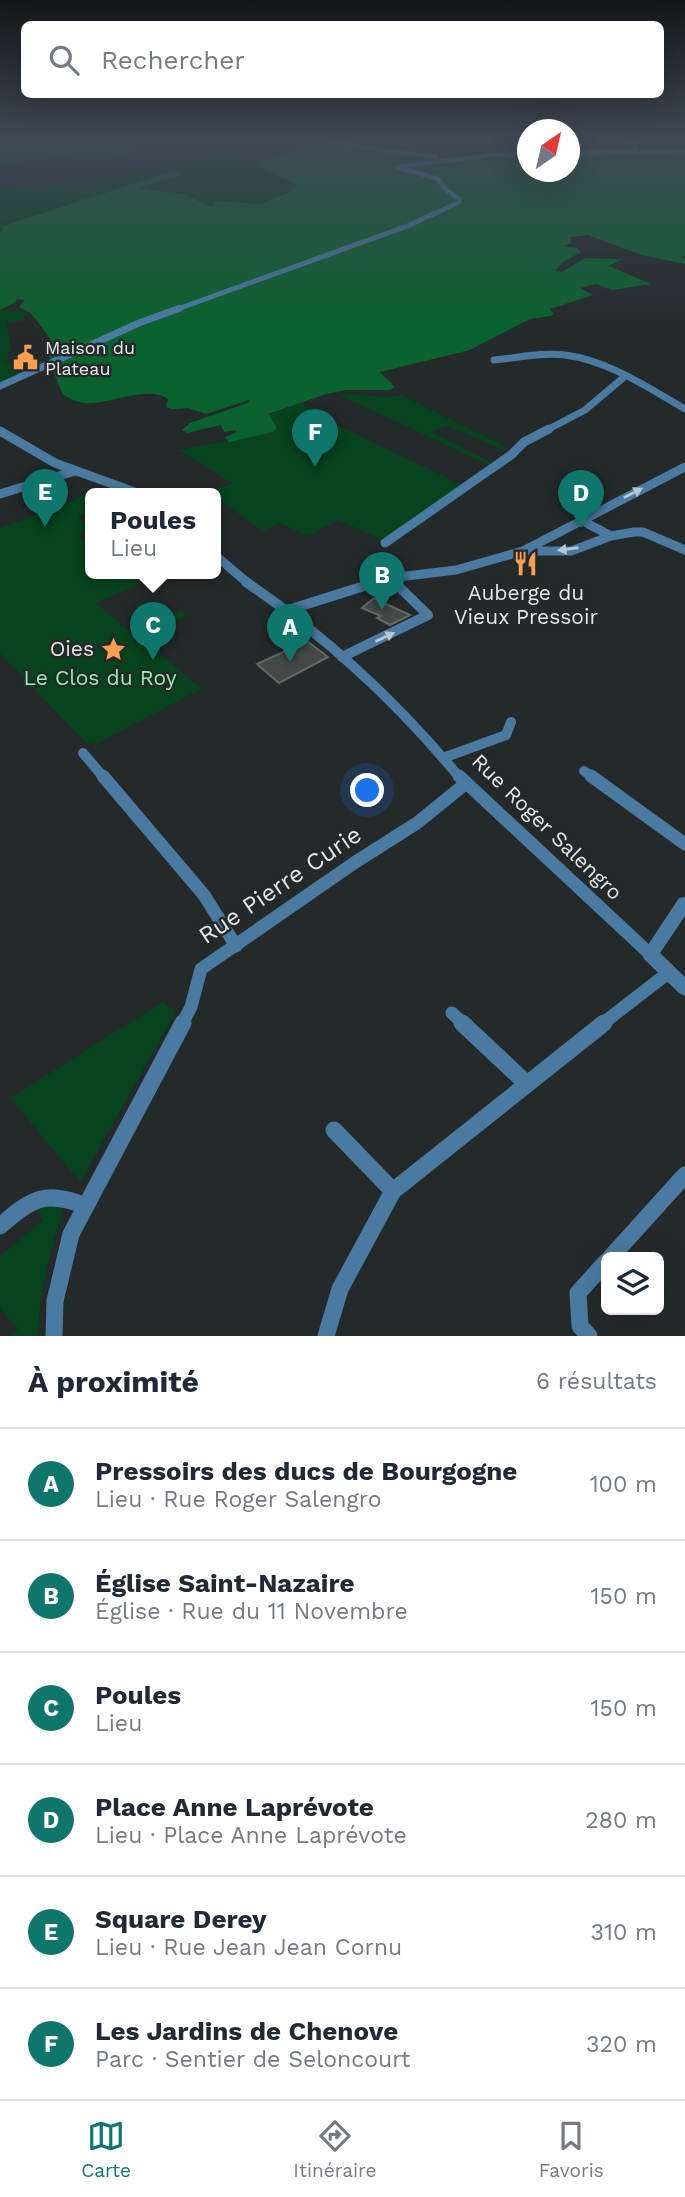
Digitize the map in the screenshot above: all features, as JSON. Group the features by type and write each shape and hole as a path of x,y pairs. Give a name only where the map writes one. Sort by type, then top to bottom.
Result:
{"street":[{"path":"0,386 139,323 223,295 262,278 422,220 459,201"},
{"path":"494,360 565,355 587,360 685,410"},
{"path":"384,543 511,455 522,440 570,420 590,408 623,378"},
{"path":"0,431 45,458 127,488"},
{"path":"288,610 390,578 456,570 523,551 685,467"},
{"path":"0,495 75,471"},
{"path":"580,520 611,536"},
{"path":"523,551 571,551 611,536 643,532 685,550"},
{"name":"Rue Roger Salengro","path":"221,561 236,575 288,610 389,697 465,784 685,988"},
{"path":"342,657 428,615 390,578"},
{"path":"443,758 506,735 511,722"},
{"path":"83,752 204,895 236,946"},
{"path":"584,771 685,844"},
{"name":"Rue Pierre Curie","path":"54,1336 55,1301 71,1234 191,1007 201,968 417,823 465,784"},
{"path":"650,954 685,903"},
{"path":"326,1336 340,1289 393,1191 668,973"},
{"path":"452,1013 526,1083"},
{"path":"334,1130 393,1191"},
{"path":"616,1252 685,1175"},
{"path":"0,1226 31,1199 60,1195 86,1206"},
{"path":"589,1336 580,1326 578,1293 601,1268"}],"green space":[{"path":"0,201 80,201 50,211 0,233"},
{"path":"79,201 199,201 213,206 216,201 260,204 267,201 685,201 685,256 679,257 685,258 685,264 642,255 588,235 570,237 571,243 564,246 577,248 581,252 563,262 555,271 562,272 585,258 623,259 609,266 651,284 612,290 596,284 580,288 593,295 550,309 554,314 551,316 530,319 470,350 380,372 395,387 390,390 347,390 326,394 268,414 277,428 273,432 229,442 225,437 237,432 224,432 221,425 187,433 182,430 190,423 250,402 249,400 206,414 188,408 166,407 168,399 159,395 136,395 89,403 63,395 51,366 46,343 51,341 31,313 19,307 25,300 17,299 0,310 0,233 4,230 3,226"},
{"path":"202,201 266,201 260,204 216,202 213,206"},
{"path":"18,310 28,314 21,321 6,323 10,348 5,362 41,359 43,364 0,384 0,311"},
{"path":"339,395 384,397 401,395 505,446 505,451 446,425 432,432 492,463 489,465"},
{"path":"301,403 341,427 462,485 385,541 338,520 307,536 279,523 263,531 221,502 220,488 232,483 179,450 273,432 267,415"},
{"name":"Le Clos du Roy","path":"85,496 85,513 77,517 85,522 85,530 79,537 85,542 85,579 136,579 141,583 96,603 131,633 181,610 187,615 139,636 201,689 98,743 87,744 0,653 0,528"},
{"path":"163,1002 174,1010 173,1017 80,1182 10,1098"},
{"path":"43,1204 62,1206 62,1211 45,1278 38,1336 11,1336 18,1329 0,1308 0,1256 43,1220 35,1207"}],"building":[{"path":"374,598 410,615 390,625 377,618 381,616 362,608"},
{"path":"307,641 328,657 279,683 257,664"}],"place":[{"name":"Maison du Plateau","path":"25,358"},
{"name":"Les Jardins de Chenove","path":"315,467"},
{"name":"Square Derey","path":"45,527"},
{"name":"Place Anne Laprévote","path":"581,528"},
{"name":"Auberge du Vieux Pressoir","path":"526,564"},
{"name":"Église Saint-Nazaire","path":"382,610"},
{"name":"Oies","path":"114,649"},
{"name":"Poules","path":"153,660"},
{"name":"Pressoirs des ducs de Bourgogne","path":"290,662"}]}
